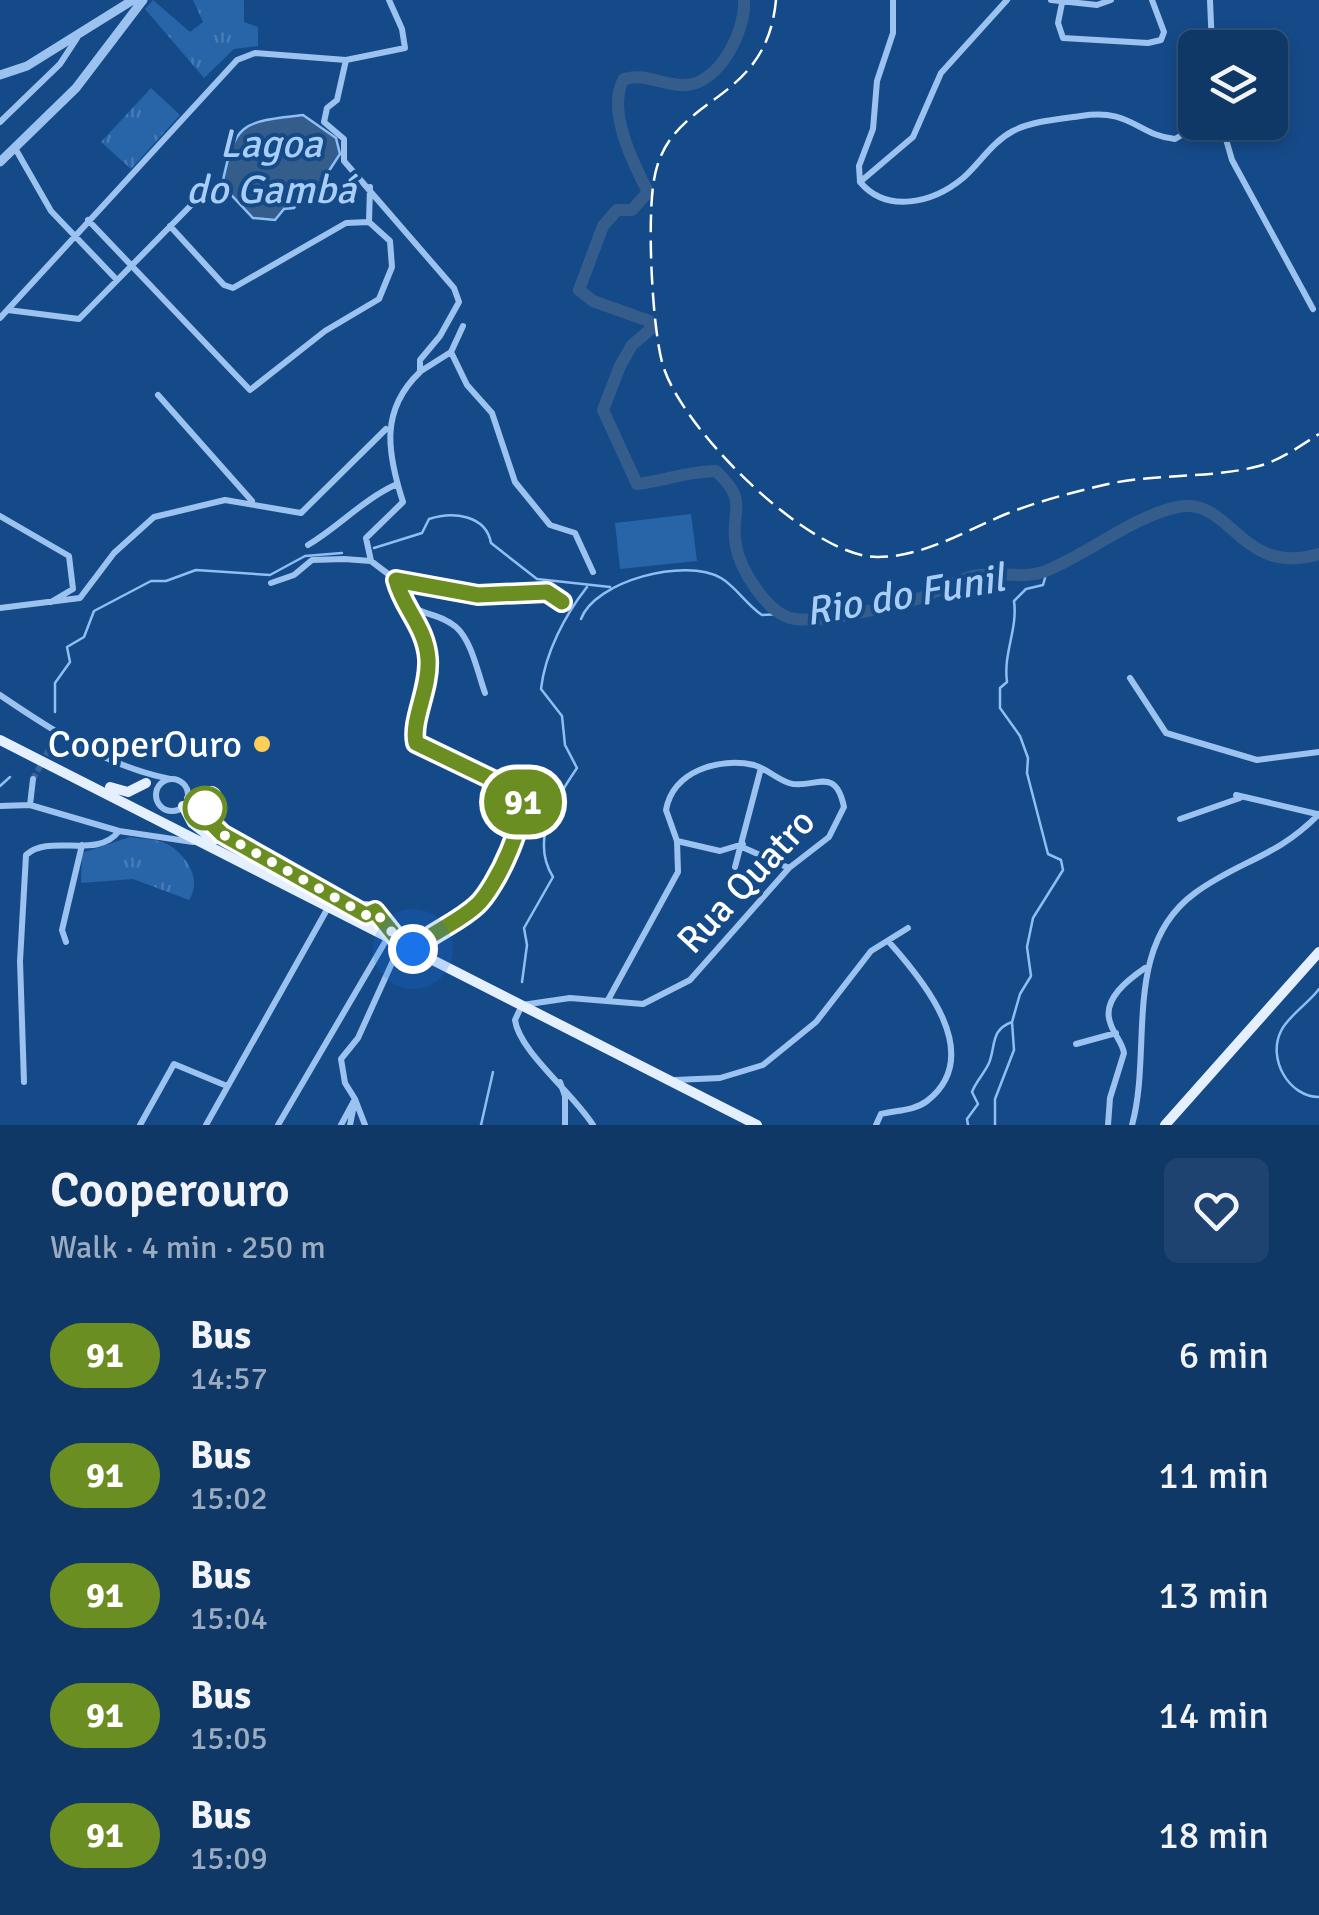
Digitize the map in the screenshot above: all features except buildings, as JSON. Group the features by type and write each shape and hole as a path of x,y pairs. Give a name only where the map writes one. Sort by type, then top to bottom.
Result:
{"main road":[{"path":"0,740 757,1125"},
{"path":"71,774 128,792 146,783"},
{"path":"186,806 199,829"},
{"path":"161,819 199,829 248,863"},
{"path":"368,910 396,940"},
{"path":"1165,1125 1319,952"}],"street":[{"path":"0,75 27,66 132,0"},
{"path":"0,162 76,88 143,0"},
{"path":"0,318 245,54 346,60 405,48 402,29 389,0"},
{"path":"892,0 893,33 877,81 874,129 859,166 860,182 883,201 906,203 957,182 1002,138 1022,127 1081,116 1113,115 1178,137"},
{"path":"860,182 913,138 934,83 1006,0"},
{"path":"1051,0 1098,5 1111,0"},
{"path":"1062,3 1058,29 1063,38 1148,42 1162,40 1164,32 1152,0"},
{"path":"1207,3 1210,30"},
{"path":"0,122 60,64 76,38"},
{"path":"346,60 338,100 327,108 324,122 344,139 344,162 370,186 458,295 456,310 420,360 420,372"},
{"path":"1226,140 1232,160 1313,309"},
{"path":"15,148 51,211 117,280"},
{"path":"370,186 370,222"},
{"path":"8,310 79,319 207,189"},
{"path":"88,220 250,390 324,331 379,299 394,254 382,230 370,222 335,228 233,288 224,285 170,226"},
{"path":"0,608 80,598 114,553 154,517 225,500 252,502 290,515 302,514 387,428 400,391 451,352 463,326"},
{"path":"451,352 467,385 492,413 515,482 550,525 575,532 593,572"},
{"path":"158,395 252,502"},
{"path":"371,561 366,538 403,502 387,428"},
{"path":"308,545 336,530 367,498 397,484"},
{"path":"0,516 69,556 73,589 45,604"},
{"path":"272,583 294,574 312,560 371,561 396,580 478,595 547,592 562,602"},
{"path":"396,580 400,596 410,606 458,629 485,693"},
{"path":"410,606 426,642 428,665 416,743 518,792 523,801 518,828 488,892 462,917 440,927 413,949"},
{"path":"1130,678 1166,733 1256,760 1319,752"},
{"path":"0,695 57,734 132,771 185,786 186,806"},
{"path":"50,748 57,734"},
{"path":"608,1000 680,865 677,841 666,810 688,775 708,766 760,768 735,866"},
{"name":"Rua Quatro","path":"522,1005 540,1000 643,1004 696,976 789,868 828,837 844,804 826,781 791,784 760,768"},
{"path":"132,771 156,792 163,808 174,811 186,806"},
{"path":"128,792 132,771"},
{"path":"30,805 33,779"},
{"path":"156,792 170,780"},
{"path":"1180,819 1239,796 1319,814"},
{"path":"206,818 205,805 211,797"},
{"path":"0,806 30,805 120,831 209,843"},
{"path":"186,806 222,834 351,905 368,910"},
{"path":"186,806 206,818"},
{"path":"1108,1125 1110,1098 1124,1058 1108,1016 1113,998 1146,967 1170,920 1186,900 1273,854 1319,814"},
{"path":"24,1082 20,961 26,855 32,850 100,844 120,831"},
{"path":"677,841 720,851 742,845 789,868"},
{"path":"66,942 62,930 82,844"},
{"path":"206,1125 329,906"},
{"path":"669,1080 720,1078 764,1065 816,1022 872,950 908,928"},
{"path":"365,1125 344,1083 342,1059 362,1029 396,940"},
{"path":"278,1125 396,940"},
{"path":"876,1125 881,1114 922,1104 930,1097 942,1080 950,1050 945,1017 889,942"},
{"path":"1132,1125 1146,967"},
{"path":"522,1005 514,1020 523,1045 558,1079 593,1125"},
{"path":"1076,1044 1116,1032"},
{"path":"140,1125 174,1064 227,1086"},
{"path":"558,1079 565,1096 565,1125"},
{"path":"341,1125 355,1099"},
{"path":"350,1125 355,1099"}],"green space":[{"path":"153,0 190,32 203,22 193,0 244,0 244,22 258,27 258,46 234,49 204,78 145,9"},
{"path":"151,88 180,115 131,169 101,142"},
{"path":"691,514 697,561 620,569 615,523"},
{"path":"130,837 165,843 182,856 193,877 189,900 133,879 81,883 82,853"}],"water":[{"name":"Lagoa do Gambá","path":"303,115 336,138 340,154 321,183 307,191 294,208 284,209 275,220 253,218 222,185 231,148 244,129 254,124"}],"waterway":[{"name":"Rio do Funil","path":"744,0 735,40 710,75 686,85 633,77 624,79 619,91 624,136 648,192 632,210 617,210 603,226 579,290 593,301 649,321 652,328 632,345 603,410 637,484 716,471 736,500 736,546 749,577 772,607 802,620 905,602 973,576 1039,573 1129,526 1178,507 1196,507 1211,513 1254,547 1272,555 1293,558 1319,554"},
{"path":"374,548 422,533 429,519 458,516 483,526 491,543 537,579 610,587"},
{"path":"55,712 55,683 70,662 67,647 84,637 94,611 151,581 166,581 196,570 270,575 305,556 342,553"},
{"path":"581,619 590,605 622,584 643,576 686,570 721,578 762,615 782,614"},
{"path":"968,1125 967,1119 978,1104 972,1092 989,1063 997,1034 1012,1022 1020,994 1031,976 1027,947 1033,918 1063,870 1061,860 1048,854 1020,736 1000,708 1000,688 1007,682 1014,601 1026,589 1043,585 1047,571"},
{"path":"522,982 527,945 524,928 553,877 544,849 548,821 577,768 565,745 562,716 541,689 543,675 557,635 587,587"},
{"path":"0,786 10,777"},
{"path":"1319,989 1284,1025 1277,1042 1279,1064 1290,1084 1298,1091 1319,1097"},
{"path":"995,1125 995,1099 1014,1050 1012,1022"},
{"path":"481,1125 493,1072"}],"tunnel":[{"path":"33,779 50,748"}],"railway":[{"path":"776,0 768,35 755,61 678,130 663,152 654,180 651,245 658,345 673,389 719,452 784,513 850,552 895,556 927,548 1031,505 1095,487 1259,466 1319,434"}],"bus line":[{"name":"91","path":"211,797 205,805 206,818 222,834 366,915 375,911 399,941 413,949 432,932 462,917 488,892 518,828 523,801 518,792 416,743 415,727 427,694 428,653 422,630 400,596 396,580 478,595 516,597 547,592 562,602"}],"place":[{"name":"CooperOuro","path":"262,744"}],"route":[{"path":"205,808 206,818 222,834 366,915 375,911 399,941 413,949"}]}
